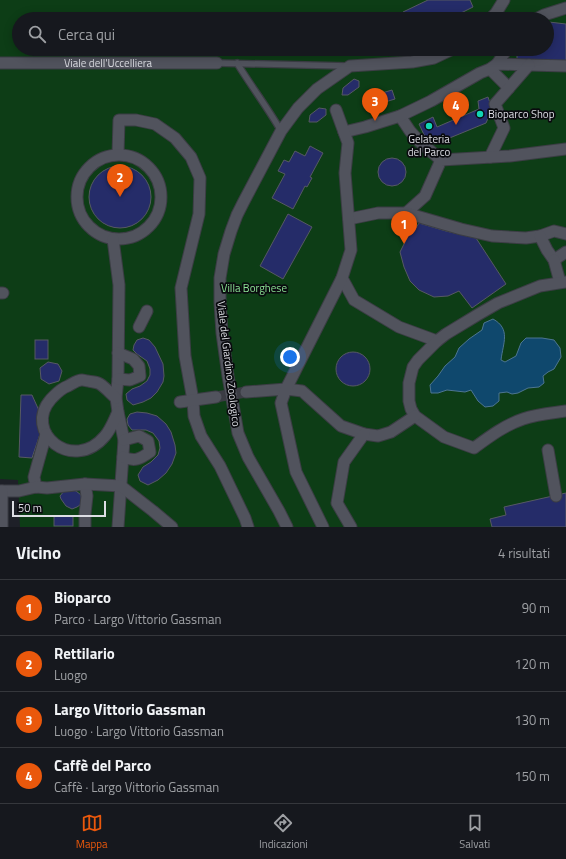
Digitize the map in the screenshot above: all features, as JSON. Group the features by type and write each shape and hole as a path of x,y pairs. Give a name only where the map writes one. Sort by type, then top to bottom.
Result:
{"street":[{"path":"497,12 504,0"},
{"path":"554,12 566,8"},
{"path":"350,66 412,62 438,56"},
{"path":"344,132 370,126 400,116 431,101 489,68 500,56"},
{"name":"Viale dell'Uccelliera","path":"0,63 217,63"},
{"path":"489,68 530,65 566,66"},
{"path":"490,157 504,128 495,104 530,65"},
{"name":"Viale del Giardino Zoologico","path":"287,527 248,458 238,433 222,333 220,278 224,254 232,228 243,203 281,131 298,108 311,94 350,66"},
{"path":"489,68 509,88"},
{"path":"323,527 296,472 281,403 286,389 342,278 351,250 346,173 348,143 336,110"},
{"path":"400,116 410,131 441,160 510,156 566,149"},
{"path":"118,154 119,120 136,120 155,124 175,138 191,157 200,178 199,214 181,288 185,356 193,400 194,416 201,436 220,466 248,527"},
{"path":"118,154 134,158 149,167 158,182 161,199 157,216 146,229 130,238 113,239 96,232 84,220 78,204 78,186 85,171 92,164 100,159 118,154"},
{"path":"406,213 425,196 441,160"},
{"path":"349,219 378,214 406,213 461,229 492,236 526,238 540,236 554,231 566,234"},
{"path":"540,236 554,260 563,282 540,286 498,303 457,327 437,341 413,367 409,383 409,401 415,416 444,437 474,448 494,434 521,419 530,416 566,411"},
{"path":"113,239 119,286 118,379 116,398 124,440 118,527"},
{"path":"554,260 566,252"},
{"path":"342,278 354,300 399,327 437,341"},
{"path":"139,327 147,311"},
{"path":"118,353 133,359 139,366 140,376 130,380 118,379"},
{"path":"116,398 99,384 81,380 61,388 46,404 43,414 43,425 46,434 53,442 66,450 74,452 94,446 105,436 112,426 118,412"},
{"path":"246,392 286,389 302,391 341,426 364,434 378,436 391,432 415,416"},
{"path":"180,402 216,397"},
{"path":"36,487 34,477 46,434"},
{"path":"351,527 337,503 344,462 364,434"},
{"path":"123,457 131,460 142,458 150,452 148,442 139,436 124,440"},
{"path":"548,450 556,496"},
{"path":"85,484 87,496 85,527"},
{"path":"2,527 1,492 19,491 36,487 47,488 85,484 121,486 172,527"}],"lane":[{"path":"217,63 350,66"},
{"path":"237,63 276,121 281,131"}],"green space":[{"name":"Villa Borghese","path":"0,0 566,0 566,527 20,527 18,480 0,479"}],"water":[{"path":"493,319 499,323 504,332 501,360 505,362 516,356 521,343 526,338 554,340 560,348 561,357 554,369 543,376 544,383 539,387 528,388 518,393 499,393 499,401 493,406 485,407 478,401 471,390 465,392 447,390 438,393 431,393 430,385 445,366 455,357 459,348 482,330 484,323"}],"building":[{"path":"428,0 470,0 473,7 463,12 403,12"},
{"path":"554,23 566,24 566,61 517,60 517,56 554,56"},
{"path":"354,79 359,81 359,87 348,95 342,95 343,88"},
{"path":"392,90 395,99 375,105 372,96"},
{"path":"488,97 492,109 486,123 435,144 427,141 419,124 433,117 437,127 479,109 478,101"},
{"path":"319,108 326,109 326,115 317,122 309,122 310,115"},
{"path":"310,146 323,153 310,177 312,178 307,187 305,186 293,209 272,198 285,174 278,171 284,160 289,162 295,151 305,156"},
{"path":"392,158 402,162 406,172 402,182 392,186 382,182 378,172 382,162"},
{"path":"114,166 126,166 142,175 149,185 151,197 149,209 142,219 126,228 114,228 103,223 94,214 89,203 89,191 94,180 103,171"},
{"path":"288,214 312,227 283,279 260,266"},
{"path":"419,223 476,238 506,284 472,308 459,291 448,296 434,297 419,290 410,281 400,252 410,232 412,234"},
{"path":"143,338 149,340 155,347 163,364 164,376 163,382 151,398 133,405 127,400 126,394 147,381 150,375 150,369 147,361 133,350 137,340"},
{"path":"35,340 48,340 48,359 35,359"},
{"path":"353,352 365,357 370,369 365,381 353,386 341,381 336,369 341,357"},
{"path":"48,362 58,364 62,371 59,381 49,384 41,379 40,368"},
{"path":"21,395 32,395 41,415 40,434 32,458 19,457"},
{"path":"137,412 157,416 166,424 171,432 175,445 176,453 172,464 166,473 158,480 148,485 140,481 138,475 143,467 158,455 160,448 159,441 153,433 146,430 132,430 128,425 127,419 130,414"},
{"path":"73,490 81,495 82,501 80,505 72,509 66,506 60,496 64,491"},
{"path":"566,493 566,527 492,527 490,519 506,515 504,507"},
{"path":"54,516 73,516 73,526 54,526"}],"tunnel":[{"path":"216,397 246,392"}],"place":[{"name":"Bioparco Shop","path":"480,114"},
{"name":"Largo Vittorio Gassman","path":"375,121"},
{"name":"Caffè del Parco","path":"456,125"},
{"name":"Gelateria del Parco","path":"429,126"},
{"name":"Rettilario","path":"120,197"},
{"name":"Bioparco","path":"404,244"}]}
